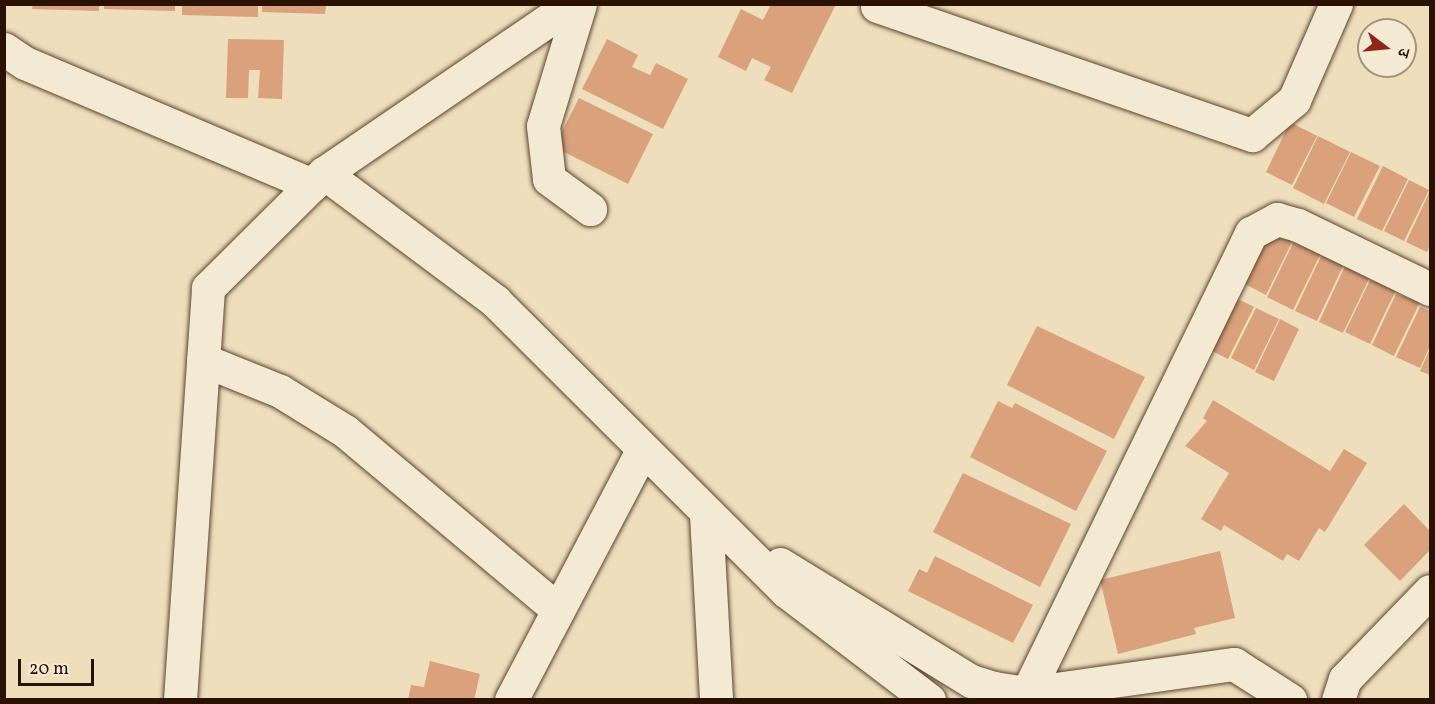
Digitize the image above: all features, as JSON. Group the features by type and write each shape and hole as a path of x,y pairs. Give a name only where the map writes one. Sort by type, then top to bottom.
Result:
{"street":[{"path":"180,699 208,288 318,179 572,4"},
{"path":"580,4 543,126 549,179 590,209"},
{"path":"877,6 934,14 1252,135 1293,100 1336,4"},
{"path":"4,49 25,63 318,179 495,301 641,452 786,591 929,699"},
{"path":"1027,693 1251,233 1277,219 1298,225 1431,289"},
{"path":"203,360 280,391 345,431 557,609"},
{"path":"511,699 641,452"},
{"path":"706,514 716,699"},
{"path":"766,555 971,681 1027,693 1234,664 1290,699"},
{"path":"1338,699 1345,679 1431,591"}],"building":[{"path":"33,4 99,4 99,11 32,9"},
{"path":"104,4 175,4 175,11 104,9"},
{"path":"182,4 258,4 258,17 182,15"},
{"path":"262,4 326,4 325,14 262,12"},
{"path":"771,4 836,4 792,93 764,80 771,67 752,58 746,71 718,57 741,9 763,20"},
{"path":"228,39 284,40 282,99 258,98 260,70 249,70 248,98 226,98"},
{"path":"607,39 638,55 632,67 650,75 656,63 688,79 663,129 582,89"},
{"path":"579,98 653,134 628,184 554,147"},
{"path":"1290,122 1317,136 1292,185 1266,172"},
{"path":"1318,136 1350,152 1324,204 1293,188"},
{"path":"1351,152 1380,166 1354,217 1326,203"},
{"path":"1383,166 1408,179 1382,231 1357,219"},
{"path":"1409,180 1429,190 1404,241 1384,231"},
{"path":"1430,191 1430,245 1427,252 1406,242"},
{"path":"1266,227 1293,240 1266,295 1239,281"},
{"path":"1293,243 1321,253 1293,310 1267,297"},
{"path":"1322,254 1344,264 1317,321 1295,311"},
{"path":"1345,266 1370,277 1343,333 1319,322"},
{"path":"1370,280 1396,290 1370,344 1345,332"},
{"path":"1396,294 1420,302 1394,356 1372,345"},
{"path":"1230,295 1254,307 1228,359 1204,347"},
{"path":"1420,307 1430,311 1430,346 1420,368 1396,357"},
{"path":"1256,308 1279,319 1254,370 1231,358"},
{"path":"1280,319 1299,329 1274,381 1255,372"},
{"path":"1037,326 1145,377 1114,439 1007,385"},
{"path":"1430,349 1430,375 1420,371"},
{"path":"1213,400 1330,471 1344,449 1367,463 1325,532 1319,528 1299,561 1287,554 1283,561 1224,525 1221,531 1201,519 1229,473 1185,446 1207,421 1203,418"},
{"path":"998,401 1012,408 1015,403 1107,451 1076,511 970,457"},
{"path":"963,473 1071,524 1040,587 933,532"},
{"path":"1404,504 1430,531 1430,550 1400,581 1364,545"},
{"path":"1220,551 1235,618 1194,628 1196,634 1118,654 1100,580"},
{"path":"935,556 1033,605 1013,643 908,591 919,569 927,573"},
{"path":"430,661 480,674 474,700 408,700 411,685 424,687"}]}
